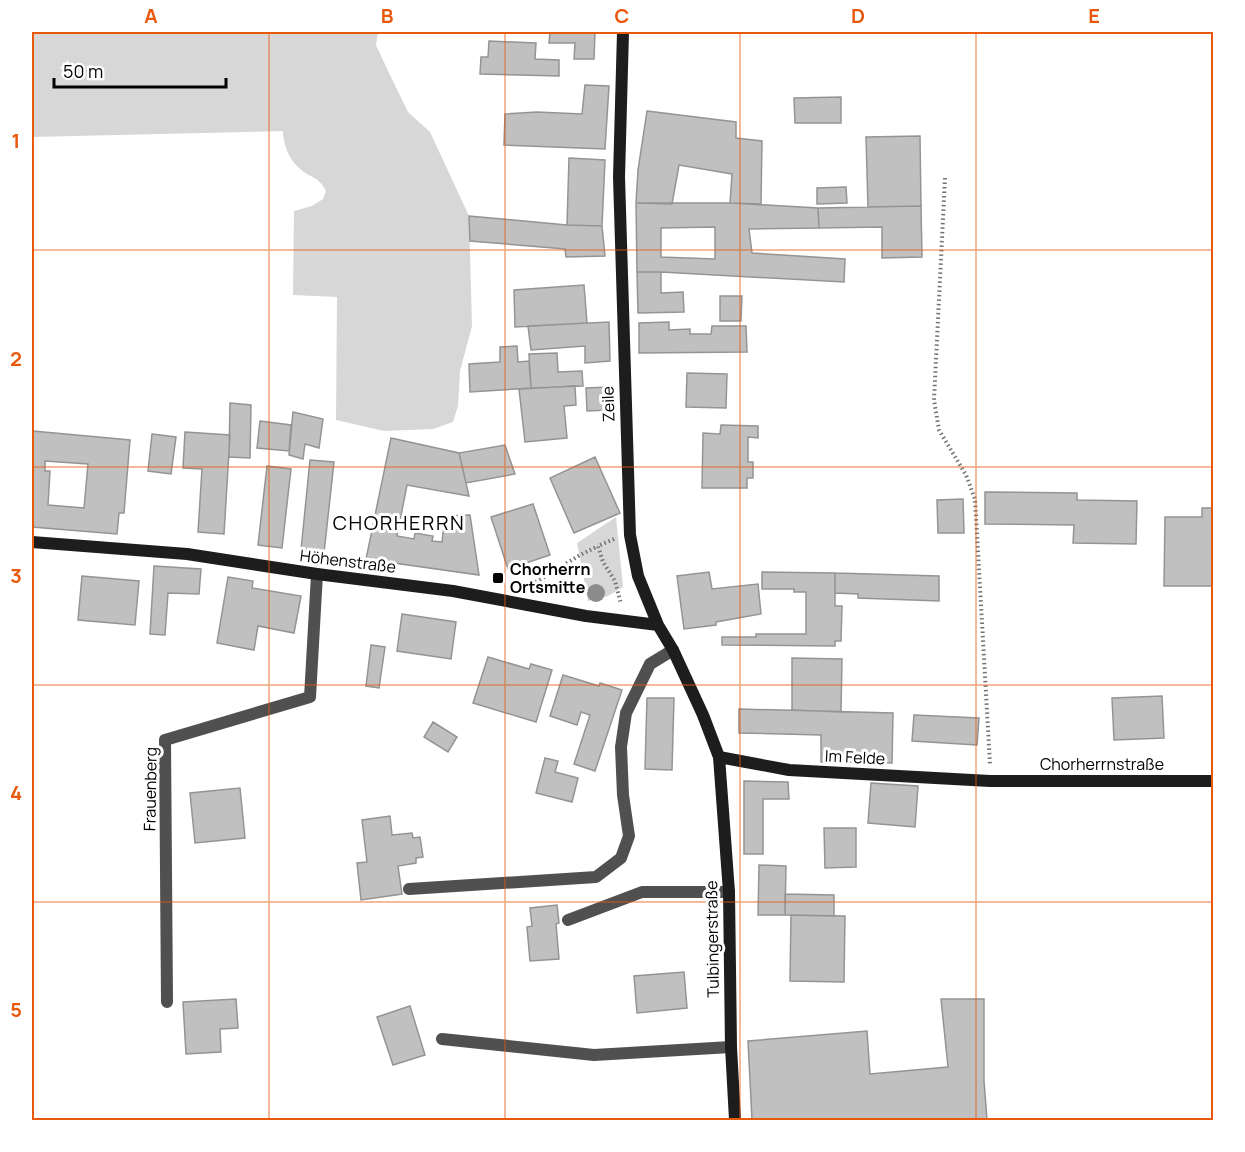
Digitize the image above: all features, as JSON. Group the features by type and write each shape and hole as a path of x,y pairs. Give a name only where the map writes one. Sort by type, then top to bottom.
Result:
{"street":[{"name":"Zeile","path":"623,32 619,177 630,535 638,576 658,625 673,650 703,715 719,757"},
{"name":"Höhenstraße","path":"32,542 187,554 317,574 453,591 586,616 658,625"},
{"name":"Frauenberg","path":"167,1002 165,740 310,697 317,574"},
{"path":"409,888 596,877 621,858 629,836 623,795 621,747 626,713 651,663 673,650"},
{"name":"Im Felde","path":"719,757 789,770 990,781"},
{"name":"Tulbingerstraße","path":"719,757 729,892 731,1047 735,1120"},
{"name":"Chorherrnstraße","path":"990,781 1214,781"},
{"path":"568,920 642,892 729,892"},
{"path":"442,1039 594,1055 731,1047"}],"path":[{"path":"945,178 934,400 939,430 966,475 975,499 990,781"},
{"path":"507,600 580,555 609,541 630,535"},
{"path":"598,546 603,562 615,581 626,622"}],"shaded area":[{"path":"32,32 378,32 376,45 408,112 430,132 469,216 472,326 460,371 458,406 453,422 433,429 384,431 336,420 337,297 293,295 294,211 312,206 323,199 326,191 320,182 301,170 291,158 283,131 32,137"},
{"path":"616,517 623,587 608,596 588,601 577,543"}],"building":[{"path":"550,32 595,32 594,59 574,59 575,43 549,43"},
{"path":"489,41 536,43 535,59 559,60 559,76 480,74 481,57 488,57"},
{"path":"585,85 609,86 605,149 504,145 505,114 537,112 582,114"},
{"path":"841,97 841,123 795,123 794,98"},
{"path":"647,111 736,122 736,138 762,141 761,204 730,203 732,174 679,165 672,204 636,203 638,170"},
{"path":"920,136 921,206 868,207 866,137"},
{"path":"569,158 605,160 602,226 567,225"},
{"path":"846,187 847,203 817,204 817,188"},
{"path":"636,203 730,203 818,208 819,228 749,229 752,253 845,259 844,282 637,272","holes":["715,227 715,259 661,257 661,228"]},
{"path":"921,206 922,257 882,258 882,227 819,228 818,208"},
{"path":"469,216 602,226 605,256 566,257 565,249 470,241"},
{"path":"637,272 661,272 661,293 683,292 684,312 638,313"},
{"path":"584,285 587,323 515,327 514,290"},
{"path":"720,296 742,296 741,321 720,321"},
{"path":"609,322 610,361 585,363 585,346 531,350 528,326"},
{"path":"669,322 669,330 690,329 690,334 711,334 712,326 746,326 747,352 639,353 639,323"},
{"path":"517,346 518,362 529,361 531,388 470,392 469,364 500,362 500,347"},
{"path":"32,351 33,431 32,495"},
{"path":"557,353 558,372 582,371 583,386 531,388 529,354"},
{"path":"687,373 727,374 726,408 686,407"},
{"path":"575,386 576,405 564,406 567,438 525,442 519,389"},
{"path":"608,387 609,410 587,411 586,388"},
{"path":"230,403 251,405 250,458 229,457"},
{"path":"293,412 323,419 319,448 305,444 303,459 289,455"},
{"path":"260,421 291,425 289,451 257,448"},
{"path":"721,425 758,426 758,438 748,437 748,462 753,462 753,478 747,478 747,488 702,488 703,433 720,434"},
{"path":"33,431 130,440 124,513 119,513 117,534 32,527","holes":["45,461 88,464 84,508 48,505 50,471 45,471"]},
{"path":"185,432 230,435 224,534 198,532 202,469 183,468"},
{"path":"152,434 176,437 171,474 148,471"},
{"path":"391,438 459,453 469,496 407,485 397,536 414,539 415,533 433,536 432,541 442,542 445,516 470,515 479,575 366,559"},
{"path":"505,445 515,474 466,483 459,453"},
{"path":"595,457 620,513 574,533 550,478"},
{"path":"310,460 334,462 324,553 301,550"},
{"path":"267,466 291,469 282,548 258,545"},
{"path":"985,492 1077,493 1077,500 1137,501 1136,544 1073,543 1074,525 985,524"},
{"path":"963,499 964,533 938,533 937,500"},
{"path":"533,504 550,555 508,569 491,517"},
{"path":"1202,508 1214,508 1214,586 1164,586 1165,517 1202,517"},
{"path":"154,566 201,569 199,594 168,593 165,635 150,634"},
{"path":"709,572 712,589 758,584 761,614 716,622 716,625 684,629 677,576"},
{"path":"762,572 835,573 835,606 842,606 841,641 835,641 835,646 722,645 722,637 806,634 806,592 794,592 794,589 762,589"},
{"path":"835,573 939,576 939,601 858,598 858,594 835,593"},
{"path":"82,576 139,581 135,625 78,620"},
{"path":"228,577 253,581 252,588 301,596 294,633 258,626 254,650 217,643"},
{"path":"402,614 456,622 451,659 397,651"},
{"path":"371,645 385,647 379,688 366,686"},
{"path":"488,657 529,669 531,664 552,670 536,722 473,703"},
{"path":"792,658 842,659 841,712 792,710"},
{"path":"563,675 622,690 595,771 574,764 590,715 581,712 577,725 550,716"},
{"path":"1162,696 1164,738 1114,740 1112,698"},
{"path":"647,698 674,698 672,770 645,769"},
{"path":"739,709 893,713 892,763 821,762 821,735 739,733"},
{"path":"914,715 979,718 977,745 912,741"},
{"path":"433,722 457,737 448,752 424,737"},
{"path":"545,758 558,761 555,772 578,778 572,802 536,793"},
{"path":"744,781 788,782 789,799 763,799 763,854 744,854"},
{"path":"871,783 918,786 915,827 868,823"},
{"path":"240,788 245,838 195,843 190,793"},
{"path":"390,816 392,835 412,833 413,838 420,837 423,857 416,858 416,863 398,866 402,894 361,900 357,863 367,862 362,820"},
{"path":"824,828 856,828 856,867 825,868"},
{"path":"759,865 786,866 785,915 758,915"},
{"path":"785,894 834,895 834,916 785,915"},
{"path":"557,905 559,959 530,961 527,927 532,926 530,908"},
{"path":"791,915 845,916 844,982 790,981"},
{"path":"684,972 687,1008 637,1013 634,976"},
{"path":"236,999 238,1028 220,1029 221,1052 186,1054 183,1002"},
{"path":"941,999 984,999 984,1081 987,1120 752,1120 748,1041 867,1031 870,1074 948,1067"},
{"path":"410,1006 425,1055 393,1065 377,1017"}],"place":[{"name":"Chorherrn Ortsmitte","path":"498,578"}],"district":[{"name":"CHORHERRN","path":"399,523"}]}
